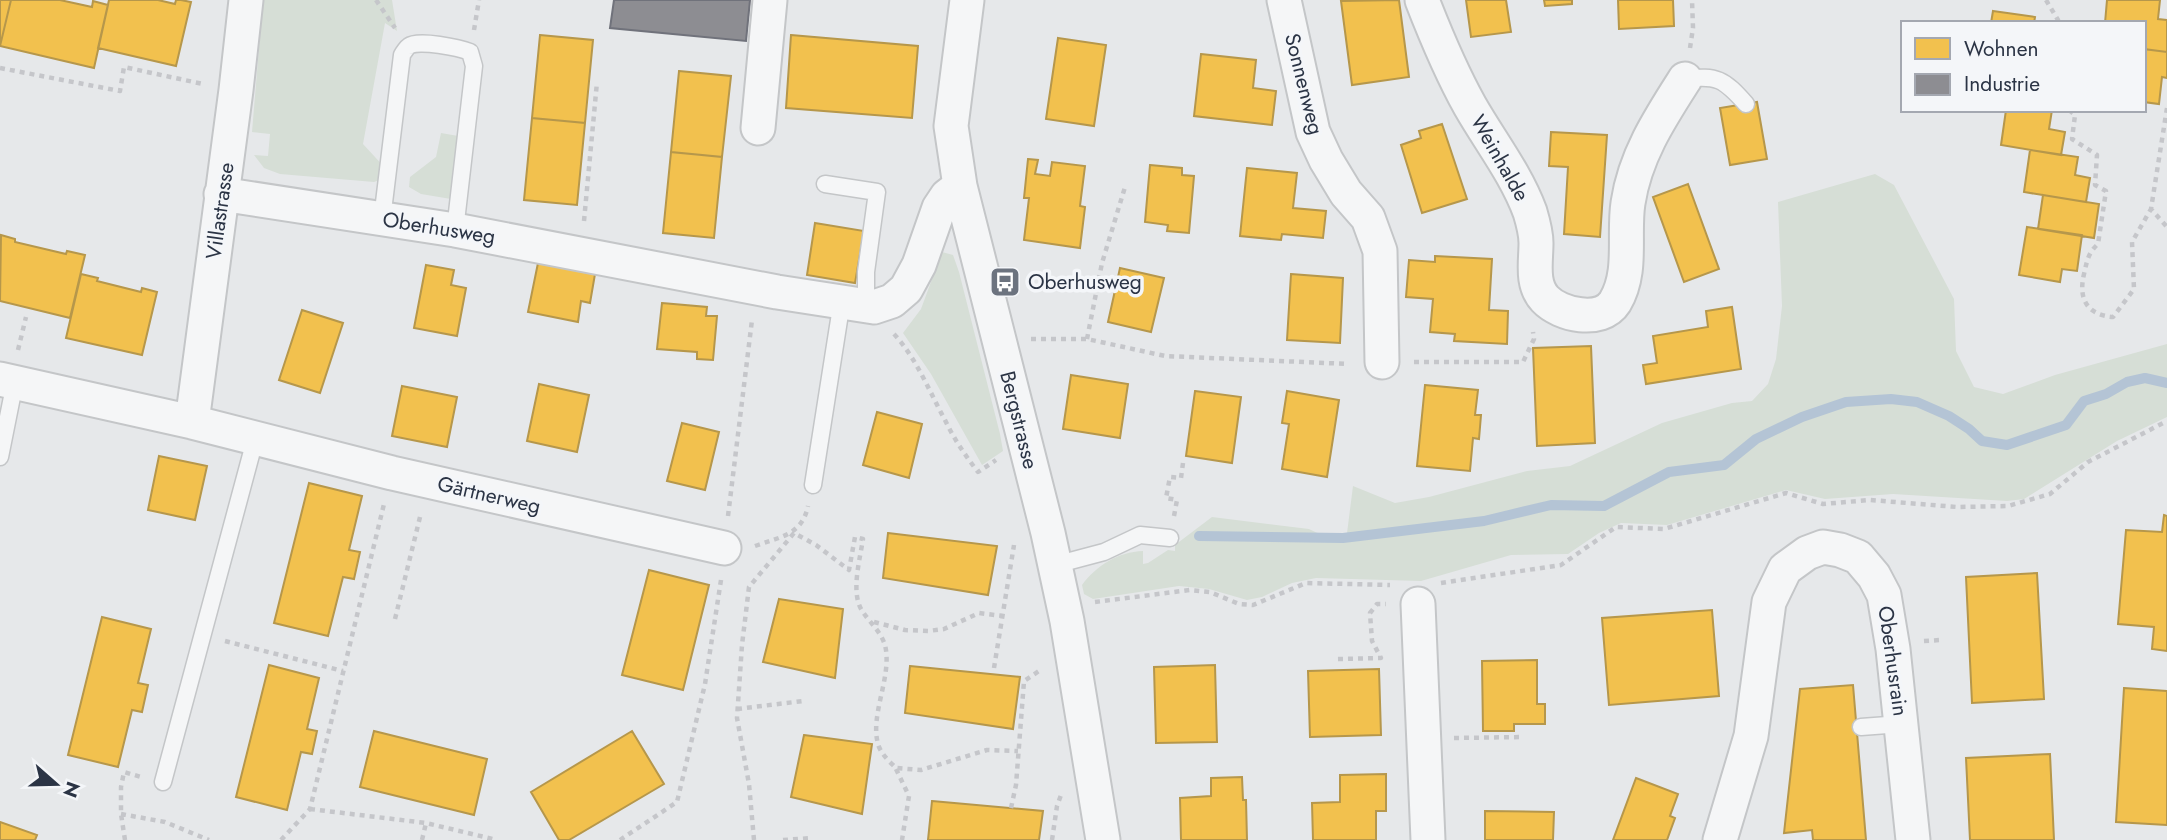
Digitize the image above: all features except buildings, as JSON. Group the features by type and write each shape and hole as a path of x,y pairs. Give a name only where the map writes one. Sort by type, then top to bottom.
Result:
{"street":[{"name":"Villastrasse","path":"192,422 246,0"},
{"path":"758,128 770,0"},
{"name":"Bergstrasse","path":"967,0 951,126 960,186 1055,565 1103,840"},
{"name":"Sonnenweg","path":"1284,0 1313,132 1346,193 1368,218 1380,251 1368,363"},
{"name":"Weinhalde","path":"1422,0 1438,43 1470,106 1522,192 1534,224 1536,284 1543,297 1559,311 1574,316 1603,312 1614,304 1623,284 1627,205 1635,169 1654,127 1685,79"},
{"path":"869,313 892,301 906,289 919,265 939,208 947,196 960,186"},
{"name":"Oberhusweg","path":"222,194 455,230 757,288 869,313"},
{"name":"Gärtnerweg","path":"8,381 192,422 392,473 724,548"},
{"name":"Oberhusrain","path":"1720,840 1751,736 1769,601 1785,569 1807,553 1823,547 1858,557 1874,576 1884,595 1893,649 1913,840"},
{"path":"1414,591 1428,840"}],"lane":[{"path":"382,219 402,54 408,46 417,43 463,49 470,52 474,66 455,230"},
{"path":"1685,79 1709,76 1731,87 1746,104"},
{"path":"813,485 869,313 866,272 877,192 825,184"},
{"path":"0,457 8,381"},
{"path":"163,782 255,440"},
{"path":"1055,565 1104,552 1140,535 1170,538"},
{"path":"1861,727 1901,724"}],"path":[{"path":"1685,79 1693,28 1692,0"},
{"path":"2046,0 2058,21"},
{"path":"0,68 120,91 124,68 214,86"},
{"path":"585,217 597,82"},
{"path":"2071,112 2075,115 2072,139 2097,155 2095,185 2106,191 2098,244 2089,252 2080,289 2086,305 2098,316 2113,317 2134,289 2132,242 2151,209 2167,108"},
{"path":"1087,339 1102,263 1125,187"},
{"path":"2151,209 2167,227"},
{"path":"620,840 677,802 705,684 723,565 757,288"},
{"path":"869,313 904,344 959,446 978,472"},
{"path":"1033,339 1087,339 1165,356 1368,363 1523,362"},
{"path":"1338,659 1381,658 1372,641 1370,627 1373,607 1377,604 1414,591 1561,565 1616,527 1664,529 1786,493 1823,504 1870,500 1957,507 2008,506 2050,494 2088,463 2167,421"},
{"path":"1170,538 1177,500 1166,498 1170,477 1181,478 1183,463"},
{"path":"281,840 310,808 392,473"},
{"path":"395,620 429,481"},
{"path":"754,840 749,783 737,709 749,587 794,533 816,545 849,570 855,537 863,539 858,602 862,611 873,622 884,645 886,663 876,735 885,758 896,768 909,796 902,840"},
{"path":"994,668 1015,539 1048,533"},
{"path":"1091,603 1190,590 1210,592 1239,604 1253,605 1306,583 1414,591"},
{"path":"873,622 928,631 944,629 979,613 1003,616"},
{"path":"202,636 344,671"},
{"path":"1011,808 1024,681 1044,667"},
{"path":"737,709 803,701"},
{"path":"1423,738 1523,737"},
{"path":"896,768 921,770 987,750 1018,751"},
{"path":"125,840 121,814 124,772 163,782"},
{"path":"310,808 426,824 496,840"},
{"path":"121,814 165,822 209,840"},
{"path":"422,840 426,824"},
{"path":"783,840 813,838"}],"shaded area":[{"path":"263,0 392,0 397,31 385,23 363,144 387,170 382,179 374,182 280,174 264,168 254,155 268,156 270,134 252,132"},
{"path":"441,133 464,137 451,199 421,194 409,187 410,177 436,157"},
{"path":"1875,174 1894,185 1954,299 1956,351 1974,387 2003,394 2055,375 2167,344 2167,417 2117,441 2024,499 2007,501 1893,494 1825,499 1786,490 1667,525 1621,523 1599,533 1568,554 1511,555 1421,581 1316,578 1292,583 1262,597 1247,600 1209,589 1179,586 1093,599 1084,594 1082,585 1094,571 1109,561 1125,554 1143,551 1143,564 1148,563 1168,550 1175,551 1175,545 1212,517 1309,529 1332,540 1346,541 1353,486 1395,503 1429,497 1527,471 1570,466 1662,423 1732,403 1752,401 1768,384 1776,359 1782,306 1778,202"},
{"path":"942,252 953,255 959,272 1000,434 1003,451 982,465 931,374 903,333 921,309"}],"waterway":[{"path":"1199,536 1343,538 1484,521 1551,505 1604,506 1669,472 1724,465 1756,439 1802,417 1846,402 1891,399 1917,402 1949,416 1982,441 2007,445 2066,425 2084,401 2106,394 2127,382 2145,378 2167,383"}],"place":[{"name":"Oberhusweg","path":"1005,282"}]}
